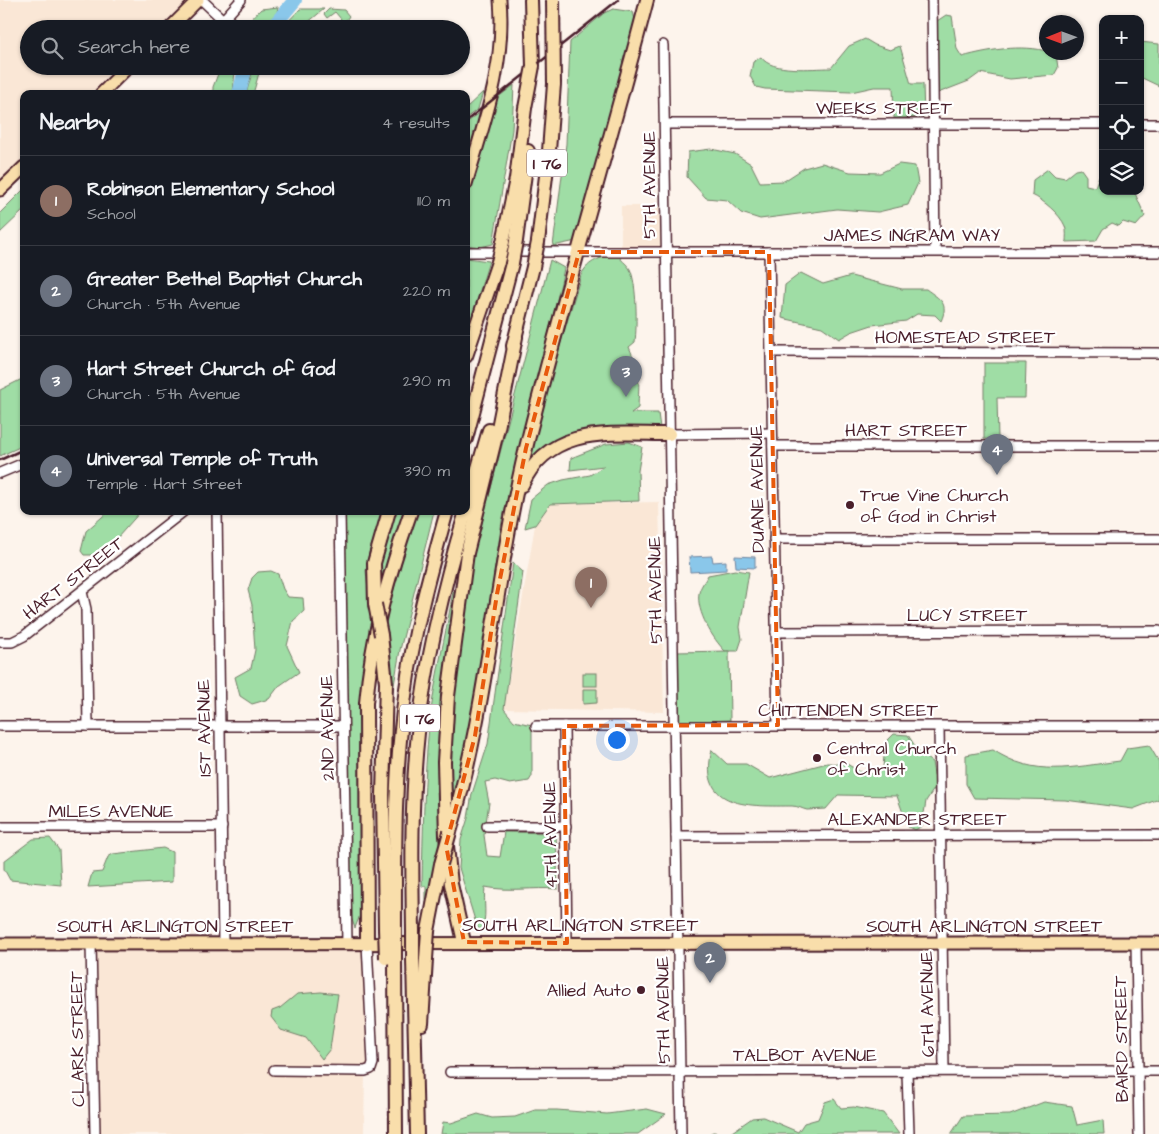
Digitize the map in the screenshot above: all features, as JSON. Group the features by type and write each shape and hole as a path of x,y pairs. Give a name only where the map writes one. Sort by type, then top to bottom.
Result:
{"highway":[{"path":"470,425 512,263 510,241 516,179 533,66 532,0"},
{"name":"I 76","path":"470,496 516,337 538,242 549,150 554,84 553,0"},
{"path":"419,959 428,931 441,864 475,736 496,594 526,448 647,0"},
{"path":"470,344 498,262 510,241"},
{"path":"464,942 452,884 446,836 444,762 448,696 467,553 498,428 516,337"},
{"path":"515,501 528,472 542,457 566,441 592,434 669,434"},
{"path":"388,515 374,563 375,604 381,636 386,683 383,795 396,1073 396,1134"},
{"path":"367,944 366,703 369,673 374,632 384,592 411,515"},
{"name":"I 76","path":"390,930 402,719 420,611 446,515"},
{"name":"I 76","path":"417,1129 419,959 413,930 413,811 421,707 435,626 465,515"}],"main road":[{"path":"179,20 200,0"},
{"path":"470,170 498,68 502,28 500,0"},
{"path":"105,90 120,75"},
{"path":"0,190 20,172"},
{"name":"SOUTH ARLINGTON STREET","path":"0,944 367,944 464,942 678,944 1159,943"}],"street":[{"path":"200,0 223,20 241,0"},
{"path":"932,0 935,251"},
{"name":"5TH AVENUE","path":"663,45 681,1134"},
{"name":"WEEKS STREET","path":"665,124 1099,124"},
{"path":"1144,124 1159,124"},
{"name":"JAMES INGRAM WAY","path":"470,252 1159,252"},
{"name":"DUANE AVENUE","path":"769,252 778,725"},
{"name":"HOMESTEAD STREET","path":"772,352 1159,353"},
{"path":"669,434 772,434"},
{"name":"HART STREET","path":"773,446 1159,446"},
{"path":"0,473 20,465"},
{"name":"HART STREET","path":"0,642 12,642 24,636 179,515"},
{"name":"1ST AVENUE","path":"217,515 223,944"},
{"name":"2ND AVENUE","path":"340,515 347,944"},
{"path":"774,539 1159,539"},
{"path":"82,592 86,609 88,726"},
{"name":"LUCY STREET","path":"776,632 1159,631"},
{"path":"0,726 342,726"},
{"name":"CHITTENDEN STREET","path":"536,726 1159,726"},
{"name":"4TH AVENUE","path":"564,726 567,943"},
{"name":"6TH AVENUE","path":"939,727 944,1070"},
{"path":"486,826 566,826"},
{"name":"MILES AVENUE","path":"0,827 222,827"},
{"name":"ALEXANDER STREET","path":"676,836 1159,835"},
{"name":"BAIRD STREET","path":"1136,943 1139,1134"},
{"name":"CLARK STREET","path":"91,944 95,1134"},
{"path":"274,1070 365,1071 371,1069 373,1063 372,1012 367,944"},
{"name":"TALBOT AVENUE","path":"450,1072 1159,1071"},
{"path":"907,1072 909,1134"}],"highlighted area":[{"path":"579,252 769,252 778,725 564,726 567,943 464,942 446,845 475,736 497,594 526,448"}],"shaded area":[{"path":"0,0 193,0 173,20 20,20 20,75 116,75 100,90 20,90 20,168 0,187"},
{"path":"621,206 663,206 665,251 621,252"},
{"path":"659,502 664,712 504,709 535,525 550,504"},
{"path":"91,944 367,944 373,1063 365,1072 364,1134 95,1134"}],"green space":[{"path":"278,7 276,18 274,20 251,20 261,9"},
{"path":"300,9 324,9 311,20 290,20"},
{"path":"329,9 344,10 349,16 346,20 340,20 335,12 327,18 324,14"},
{"path":"613,9 633,12 636,23 576,241 553,246 566,144 570,42 604,13"},
{"path":"946,15 952,16 957,49 962,57 1009,48 1034,49 1039,50 1039,60 1057,60 1058,68 1054,75 1010,79 980,73 969,81 938,93 936,69 937,21"},
{"path":"865,39 890,50 900,46 911,84 923,84 924,117 894,118 893,87 874,87 851,92 765,89 756,87 750,76 753,62 761,57 766,62 783,68 831,68 849,46"},
{"path":"1144,42 1159,44 1159,86 1144,79"},
{"path":"218,75 235,75 233,90 213,90"},
{"path":"251,75 258,75 254,90 247,90"},
{"path":"514,85 512,130 493,244 480,247 470,245 470,189 497,98"},
{"path":"483,92 478,109 470,115 470,104"},
{"path":"481,112 470,150 470,120"},
{"path":"711,149 735,154 751,164 760,182 784,181 804,168 822,163 850,172 880,173 899,164 915,166 918,183 908,205 878,212 837,209 760,219 741,213 727,200 706,198 687,177 688,152"},
{"path":"1048,169 1055,176 1065,178 1075,170 1081,169 1086,176 1086,185 1095,187 1099,176 1099,195 1136,195 1145,216 1136,226 1123,222 1119,226 1112,223 1103,229 1096,241 1066,242 1066,228 1063,221 1046,204 1032,195 1033,180"},
{"path":"20,193 20,214 0,233 0,213"},
{"path":"616,254 630,269 635,294 635,342 629,347 636,364 639,390 638,408 631,413 658,413 660,428 593,431 529,464 525,463 581,275 591,263 600,258"},
{"path":"470,259 489,261 470,323"},
{"path":"550,260 564,268 502,521 472,725 450,814 449,794 454,685 472,561"},
{"path":"801,273 823,284 851,276 902,289 926,289 942,302 944,306 943,315 941,321 935,315 917,314 906,321 872,325 851,332 839,339 822,327 782,318 785,285"},
{"path":"984,363 1026,363 1025,398 997,398 998,439 984,439"},
{"path":"20,380 20,447 0,456 0,390"},
{"path":"629,442 642,447 638,471 639,501 550,504 535,525 525,528 531,499 548,485 590,475 604,466 570,470 571,458 606,444"},
{"path":"104,515 137,515 102,555 84,555 81,551 86,531"},
{"path":"344,515 383,515 369,552 366,571 371,619 359,749 360,915 355,928 351,917"},
{"path":"393,515 405,515 379,591 377,571"},
{"path":"415,515 433,515 400,650 393,691 389,684 384,624"},
{"path":"513,563 523,572 504,709 514,721 532,725 532,776 529,781 510,784 495,780 485,782 489,803 484,835 487,856 500,857 504,832 556,833 558,889 503,889 485,887 485,915 481,931 477,927 459,868 461,840 468,818 472,794 488,744"},
{"path":"735,570 749,572 740,627 742,639 738,651 725,651 715,640 706,625 700,608 699,593 708,575"},
{"path":"271,571 278,574 288,597 303,598 304,611 293,621 287,646 299,672 279,686 269,699 252,704 240,696 235,677 251,668 255,650 252,605 248,590 252,578 258,572"},
{"path":"453,591 456,592 443,693 438,805 440,845 426,907 426,886 422,886 423,826 429,726"},
{"path":"729,651 730,720 678,722 676,652"},
{"path":"583,673 597,673 597,686 583,686"},
{"path":"583,689 597,689 597,703 583,704"},
{"path":"894,734 908,735 920,754 932,762 936,786 926,801 922,826 915,830 908,827 897,796 838,795 826,809 807,810 794,806 745,804 720,794 712,784 709,770 712,750 727,764 746,764 770,778 827,763 847,764 867,776 883,768 885,743"},
{"path":"1149,745 1159,762 1159,799 1133,809 1065,800 974,798 966,784 966,755 993,750 1009,759 1024,764 1039,767 1070,768 1120,761 1127,748"},
{"path":"50,838 59,850 61,885 10,880 4,869 4,861 33,839"},
{"path":"163,848 172,852 172,882 88,887 92,873 102,872 108,857 113,854"},
{"path":"321,992 338,994 330,1049 322,1059 306,1038 281,1030 271,1017 272,1011 280,1008 297,994"},
{"path":"834,1099 841,1108 854,1107 883,1113 899,1134 729,1134 752,1118 763,1117 798,1132 804,1123 818,1119 825,1102"},
{"path":"1044,1102 1072,1106 1077,1125 1103,1120 1104,1134 951,1134 963,1116 1010,1115"},
{"path":"647,1109 666,1114 638,1134 441,1134 443,1122 451,1123 478,1114 492,1118 515,1117 535,1110 607,1114"},
{"path":"713,1132 729,1134 709,1134"}],"water":[{"path":"712,556 713,562 726,561 726,570 690,572 689,557"},
{"path":"735,556 755,557 755,568 736,567"}],"waterway":[{"path":"278,20 295,0"},
{"path":"240,90 244,75"}],"railway":[{"path":"470,118 618,0"},
{"path":"0,460 20,451"}],"place":[{"name":"Hart Street Church of God","path":"626,397"},
{"name":"Universal Temple of Truth","path":"997,475"},
{"name":"True Vine Church of God in Christ","path":"850,505"},
{"name":"Robinson Elementary School","path":"591,608"},
{"name":"Central Church of Christ","path":"817,758"},
{"name":"Greater Bethel Baptist Church","path":"710,983"},
{"name":"Allied Auto","path":"641,990"}]}
